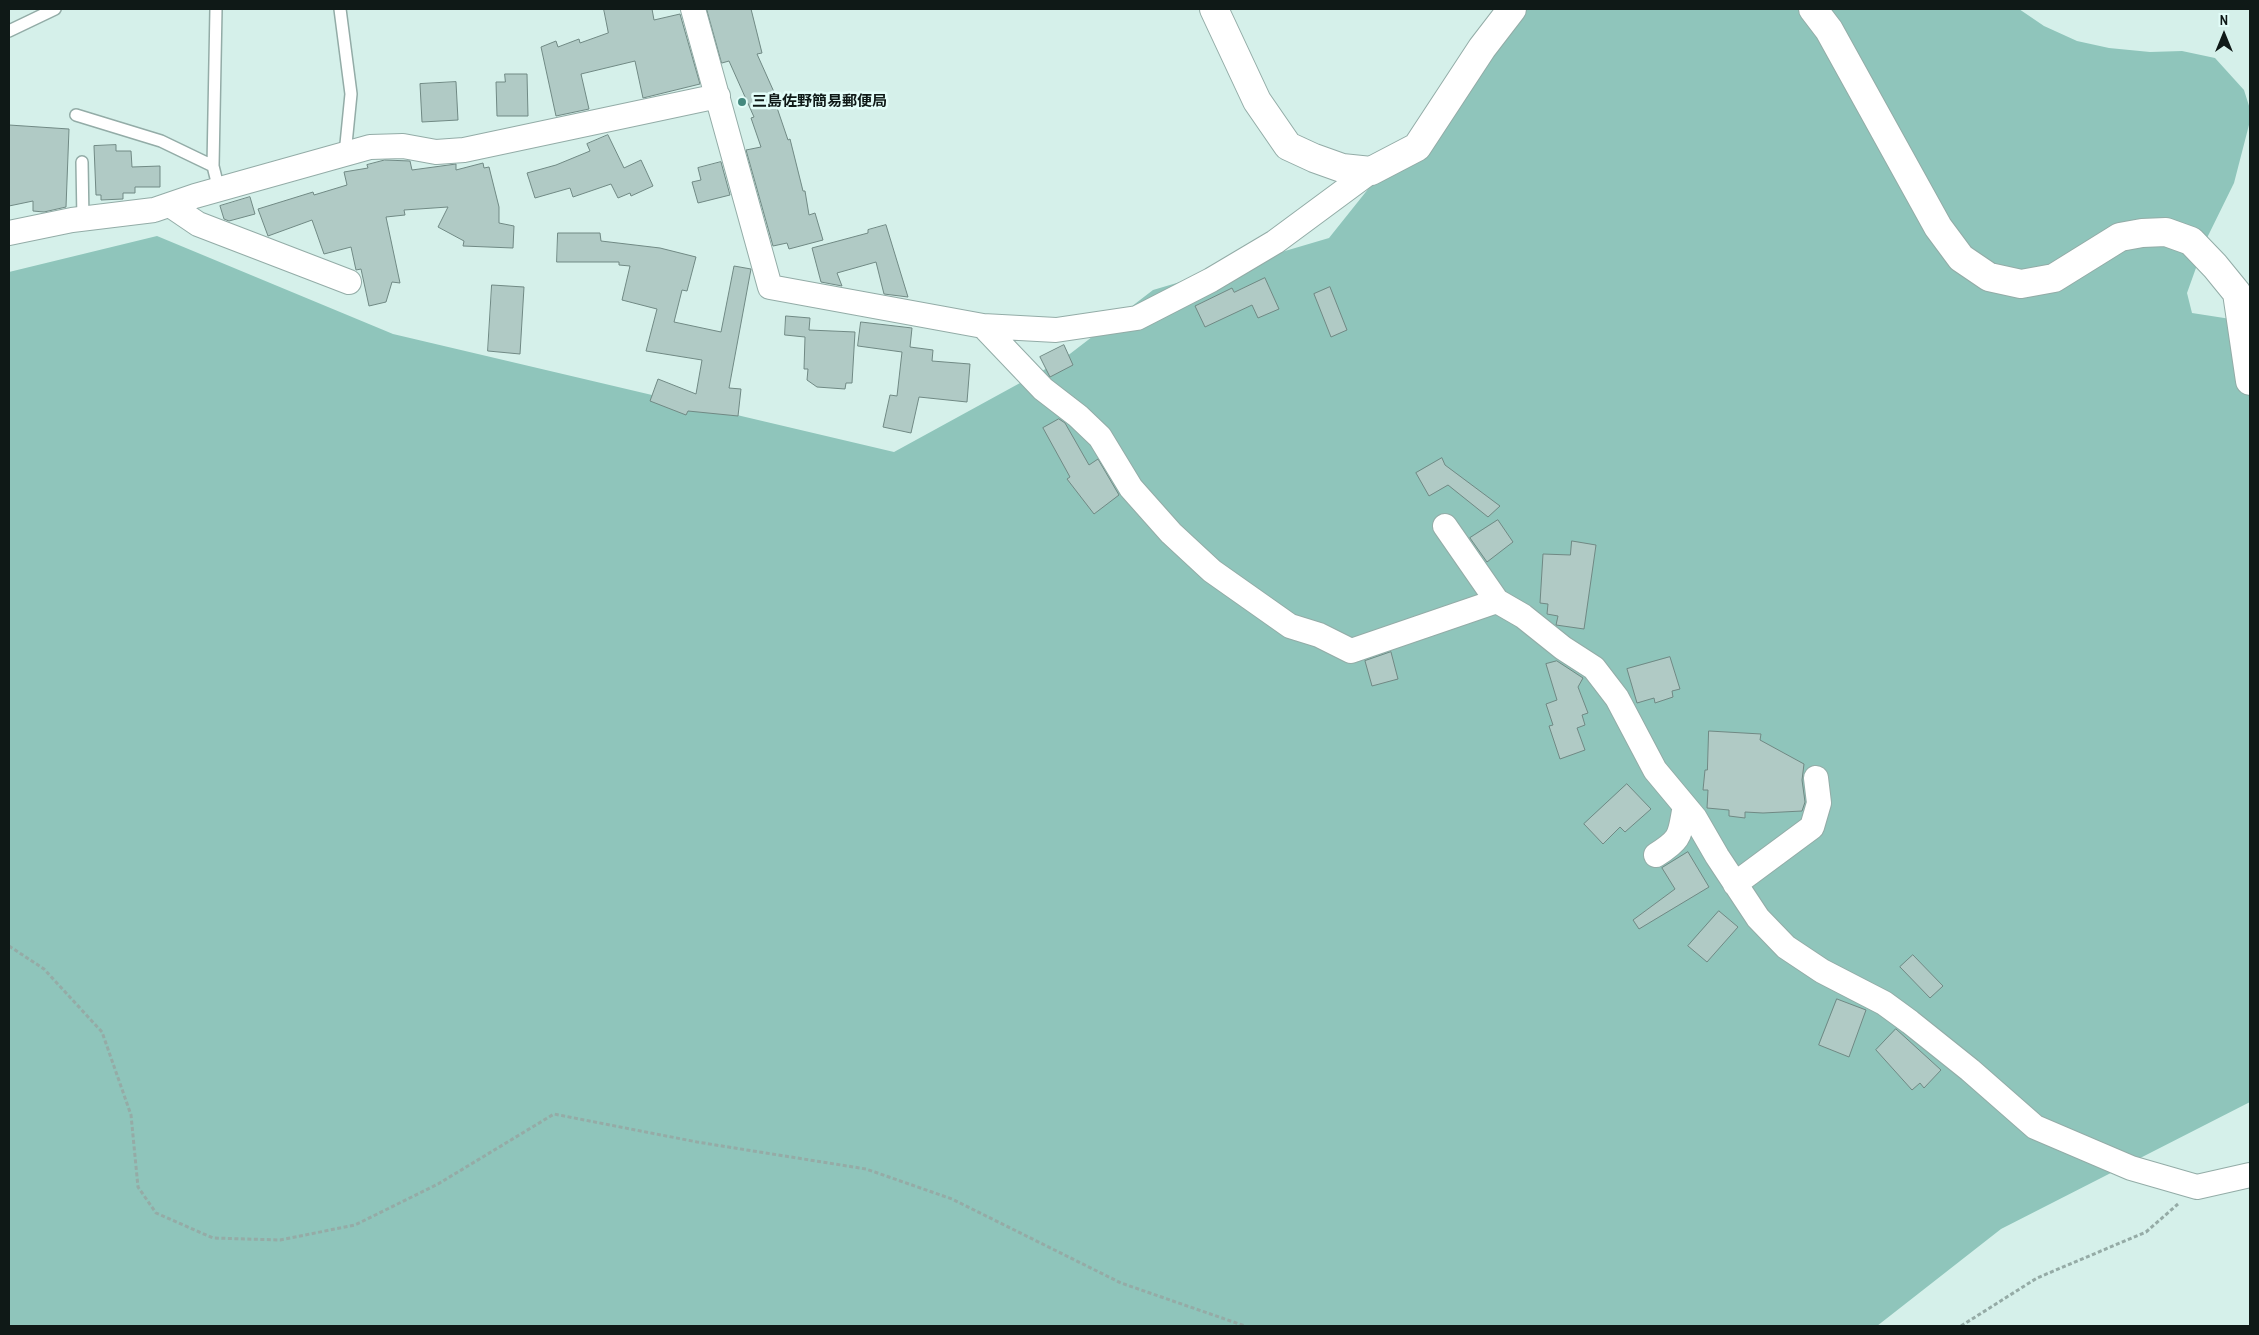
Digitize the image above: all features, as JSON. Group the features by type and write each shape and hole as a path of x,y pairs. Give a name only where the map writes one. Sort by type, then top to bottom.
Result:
{"street":[{"path":"693,9 770,287 983,326 1056,330 1137,318 1211,280 1275,242 1371,171 1417,147 1482,48 1512,9"},
{"path":"1214,9 1257,101 1288,146 1342,168 1371,171"},
{"path":"1813,9 1829,30 1938,227 1962,258 1989,277 2021,284 2054,278 2120,237 2142,233 2166,232 2191,241 2216,266 2237,293 2250,381"},
{"path":"9,233 154,210 370,147 403,146 436,152 464,150 718,96"},
{"path":"170,205 198,224 349,282"},
{"path":"983,326 1043,388 1078,416 1100,437 1131,488 1171,533 1212,571 1290,626 1318,635 1351,651 1497,601"},
{"path":"1445,526 1497,601 1524,616 1563,648 1594,668 1617,698 1655,770 1695,818 1758,918 1786,947 1822,971 1884,1003 1970,1070 2035,1127 2131,1168 2197,1187 2250,1175"},
{"path":"1735,884 1812,827 1819,803 1816,778"},
{"path":"1656,855 1674,843 1678,837 1685,806"}],"lane":[{"path":"9,31 55,9"},
{"path":"216,9 213,166 219,190"},
{"path":"340,9 351,94 345,154"},
{"path":"76,115 160,141 213,166"},
{"path":"82,162 83,220"}],"path":[{"path":"9,946 44,969 102,1032 132,1116 138,1187 156,1213 213,1238 280,1240 355,1225 438,1184 554,1114 697,1142 866,1169 952,1199 1121,1283 1245,1326"},
{"path":"1961,1326 2037,1278 2146,1232 2179,1202"}],"green space":[{"path":"1518,9 2019,9 2044,26 2077,41 2109,48 2150,52 2182,51 2215,58 2244,90 2250,109 2250,121 2234,183 2206,240 2187,293 2192,313 2250,322 2250,1102 2001,1229 1877,1326 9,1326 9,272 157,236 393,334 894,452 1062,360 1153,290 1329,238 1504,19"}],"building":[{"path":"604,9 652,9 654,20 680,14 700,84 643,98 635,61 581,74 589,109 556,116 541,47 556,41 558,47 579,39 580,43 608,33"},
{"path":"707,9 751,9 762,53 757,54 774,92 772,93 788,140 790,139 803,191 805,191 809,215 815,213 823,240 789,249 787,243 773,246 746,150 761,147 751,118 754,117 729,61 722,63"},
{"path":"505,74 527,74 528,116 497,116 496,82 505,82"},
{"path":"456,82 458,120 422,122 420,84"},
{"path":"9,125 69,129 66,207 44,212 33,211 33,201 9,206"},
{"path":"608,135 624,168 641,160 653,186 631,196 630,193 618,198 611,184 573,197 570,188 535,198 527,173 556,165 590,151 587,144"},
{"path":"116,145 116,151 131,151 132,167 160,166 160,187 135,187 135,193 123,193 123,199 101,200 101,195 96,195 94,146"},
{"path":"385,160 410,161 412,170 456,164 456,170 483,163 484,168 489,167 499,207 499,223 514,226 513,248 463,246 464,241 438,227 448,207 404,210 405,215 386,217 400,283 392,282 386,302 369,306 361,269 356,270 351,247 324,254 312,220 268,236 258,209 313,192 314,195 347,185 344,172 368,168 367,165"},
{"path":"721,162 730,195 698,203 692,182 701,180 698,168"},
{"path":"250,197 255,214 229,221 224,219 220,206"},
{"path":"886,225 908,297 884,294 876,262 837,273 842,286 821,282 812,248 868,233 868,230"},
{"path":"558,233 600,233 601,241 660,248 696,257 687,291 682,290 674,322 721,332 734,266 751,269 729,388 741,389 738,416 688,411 686,415 650,401 658,379 696,394 702,360 646,351 657,309 622,300 630,266 619,265 619,262 557,262"},
{"path":"1265,278 1279,309 1258,318 1252,305 1205,327 1195,306 1232,288 1234,292"},
{"path":"492,285 524,287 520,354 488,351"},
{"path":"1330,287 1347,330 1331,337 1314,294"},
{"path":"786,316 810,318 809,330 855,332 852,383 846,383 845,389 817,387 807,380 808,369 804,369 805,337 785,335"},
{"path":"861,322 912,328 910,347 933,350 932,361 970,364 967,402 919,397 911,433 883,427 890,395 897,396 902,352 858,346"},
{"path":"1064,345 1073,365 1050,377 1040,357"},
{"path":"1059,419 1065,423 1089,465 1098,459 1119,495 1094,514 1067,479 1070,477 1043,428"},
{"path":"1442,458 1445,465 1500,506 1488,517 1448,485 1429,496 1416,473"},
{"path":"1498,520 1513,542 1487,562 1470,538"},
{"path":"1572,541 1596,545 1584,629 1556,625 1558,616 1547,614 1548,604 1540,603 1543,554 1570,555"},
{"path":"1391,652 1398,679 1372,686 1365,661"},
{"path":"1670,657 1680,689 1672,691 1673,697 1655,703 1654,698 1637,703 1627,669"},
{"path":"1557,661 1583,678 1578,687 1588,713 1582,715 1585,725 1577,728 1585,750 1560,759 1549,726 1553,725 1546,704 1557,700 1546,664"},
{"path":"1709,731 1761,734 1760,740 1804,764 1802,780 1805,802 1802,811 1745,812 1745,818 1729,816 1729,810 1707,808 1708,790 1703,790 1705,770 1707,770"},
{"path":"1627,784 1651,809 1625,832 1620,827 1603,844 1584,824"},
{"path":"1688,852 1709,887 1639,929 1633,920 1675,889 1662,868"},
{"path":"1719,911 1738,927 1707,962 1688,946"},
{"path":"1913,955 1943,986 1930,998 1900,967"},
{"path":"1837,999 1866,1010 1849,1057 1819,1045"},
{"path":"1896,1029 1941,1070 1924,1088 1920,1083 1912,1090 1876,1050"}],"place":[{"name":"三島佐野簡易郵便局","path":"742,102"}]}
